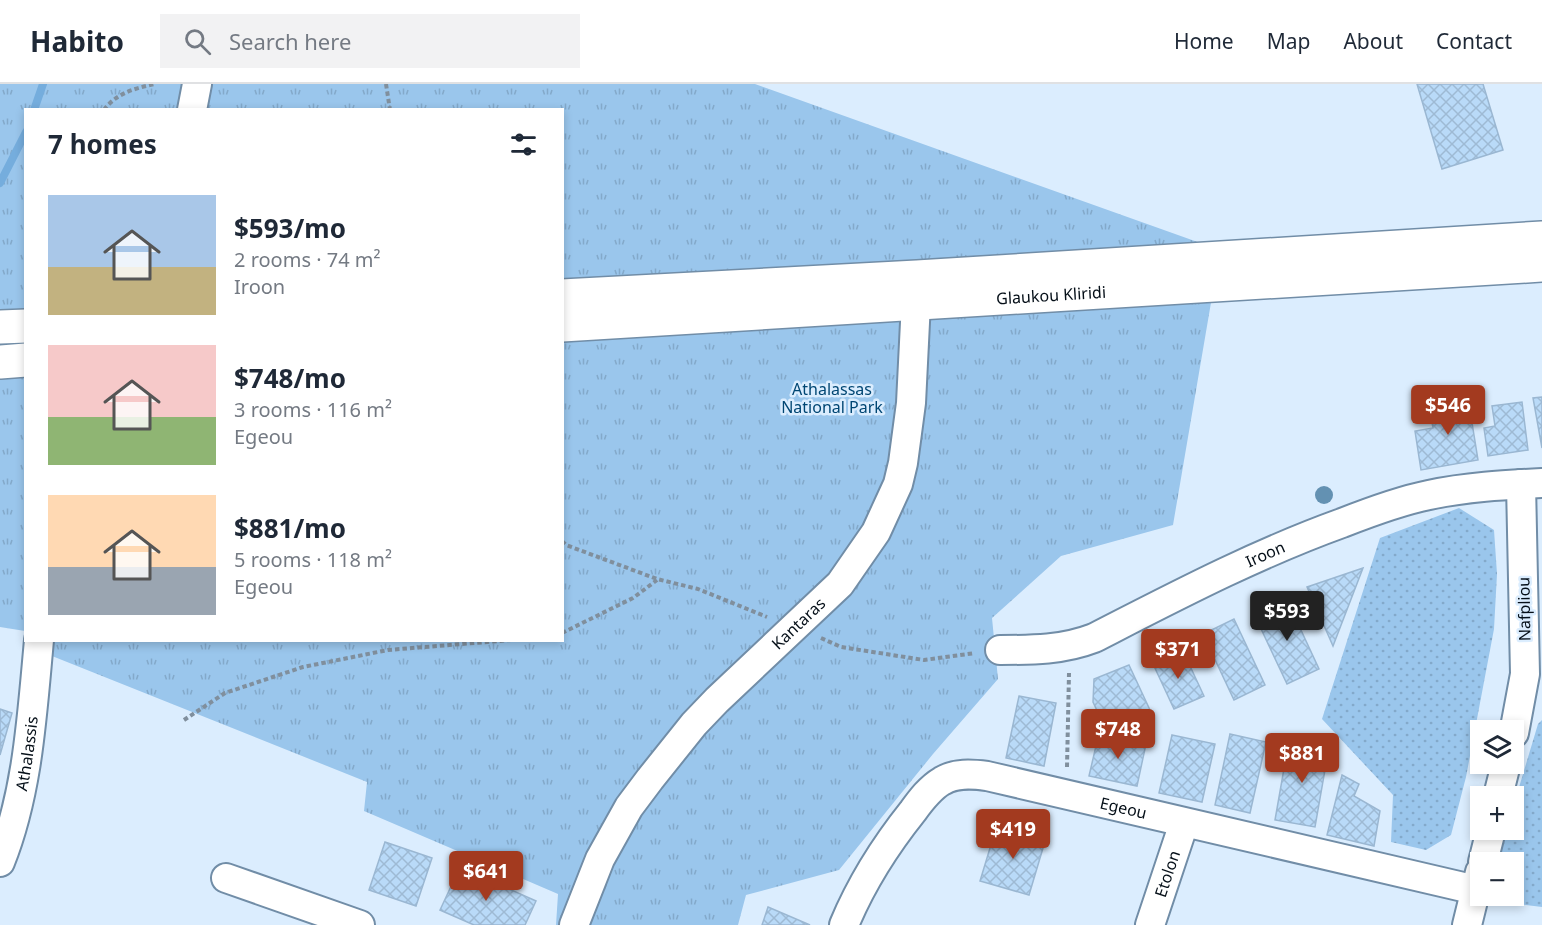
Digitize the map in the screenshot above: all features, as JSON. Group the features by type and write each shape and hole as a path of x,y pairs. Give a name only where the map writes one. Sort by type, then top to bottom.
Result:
{"main road":[{"name":"Glaukou Kliridi","path":"564,325 917,290 1542,238"},
{"name":"Glaukou Kliridi","path":"564,296 917,290 1542,265"},
{"path":"0,327 24,326"},
{"path":"0,362 24,360"}],"street":[{"path":"192,108 197,84"},
{"name":"Kantaras","path":"574,925 600,859 629,807 694,724 840,584 876,532 898,484 903,463 911,403 917,290"},
{"name":"Iroon","path":"1000,650 1053,649 1094,638 1289,542 1360,516 1428,495 1467,488 1531,483"},
{"name":"Nafpliou","path":"1519,720 1534,675 1531,483"},
{"name":"Athalassis","path":"0,862 18,808 39,642"},
{"name":"Egeou","path":"844,925 868,876 887,845 923,798 943,780 975,774 1184,823 1470,879"},
{"name":"Etolon","path":"1150,925 1184,823"},
{"path":"226,878 360,925"},
{"path":"1467,925 1472,906"}],"path":[{"path":"106,108 119,96 135,88 155,84"},
{"path":"386,84 389,108"},
{"path":"564,543 657,579 698,590 841,647 924,660 1000,650"},
{"path":"564,632 633,598 657,579"},
{"path":"184,720 225,693 303,667 388,650 486,642"},
{"path":"1066,795 1070,646"}],"green space":[{"name":"Athalassas National Park","path":"0,84 755,84 1220,250 1173,525 1061,556 992,618 998,679 933,754 839,870 746,895 738,925 556,925 558,894 364,811 367,782 47,654 49,642 564,642 564,108 24,108 24,631 0,627"},
{"path":"1459,508 1494,530 1497,574 1494,629 1477,720 1470,720 1470,756 1466,777 1451,835 1426,850 1391,842 1393,795 1322,719 1380,538"},
{"path":"1542,720 1542,907 1524,905 1524,852 1499,852 1503,840 1524,840 1524,786 1519,786 1538,724"}],"building":[{"path":"1417,84 1483,84 1503,150 1442,169"},
{"path":"1542,397 1542,448 1533,398"},
{"path":"1468,398 1478,460 1421,470 1415,431 1433,428 1429,405"},
{"path":"1522,402 1528,450 1488,456 1484,428 1495,426 1492,406"},
{"path":"1363,568 1333,646 1307,587"},
{"path":"1287,600 1319,669 1287,684 1254,614"},
{"path":"1234,619 1265,685 1234,700 1203,634"},
{"path":"1183,651 1204,696 1174,709 1153,664"},
{"path":"1129,665 1150,710 1103,723 1093,702 1094,679"},
{"path":"1019,696 1056,703 1044,766 1006,758"},
{"path":"0,709 12,713 0,755"},
{"path":"1099,733 1146,744 1137,786 1089,776"},
{"path":"1230,734 1266,742 1250,813 1215,805"},
{"path":"1172,735 1215,744 1202,802 1159,793"},
{"path":"1289,740 1329,747 1315,827 1275,820"},
{"path":"1342,775 1359,784 1354,796 1380,811 1374,846 1327,835"},
{"path":"997,825 1046,838 1029,895 980,881"},
{"path":"385,842 432,858 416,906 369,890"},
{"path":"460,867 536,901 525,925 474,925 440,910"},
{"path":"768,907 810,925 762,925"}],"waterway":[{"path":"35,108 43,84"},
{"path":"0,183 24,136"}]}
